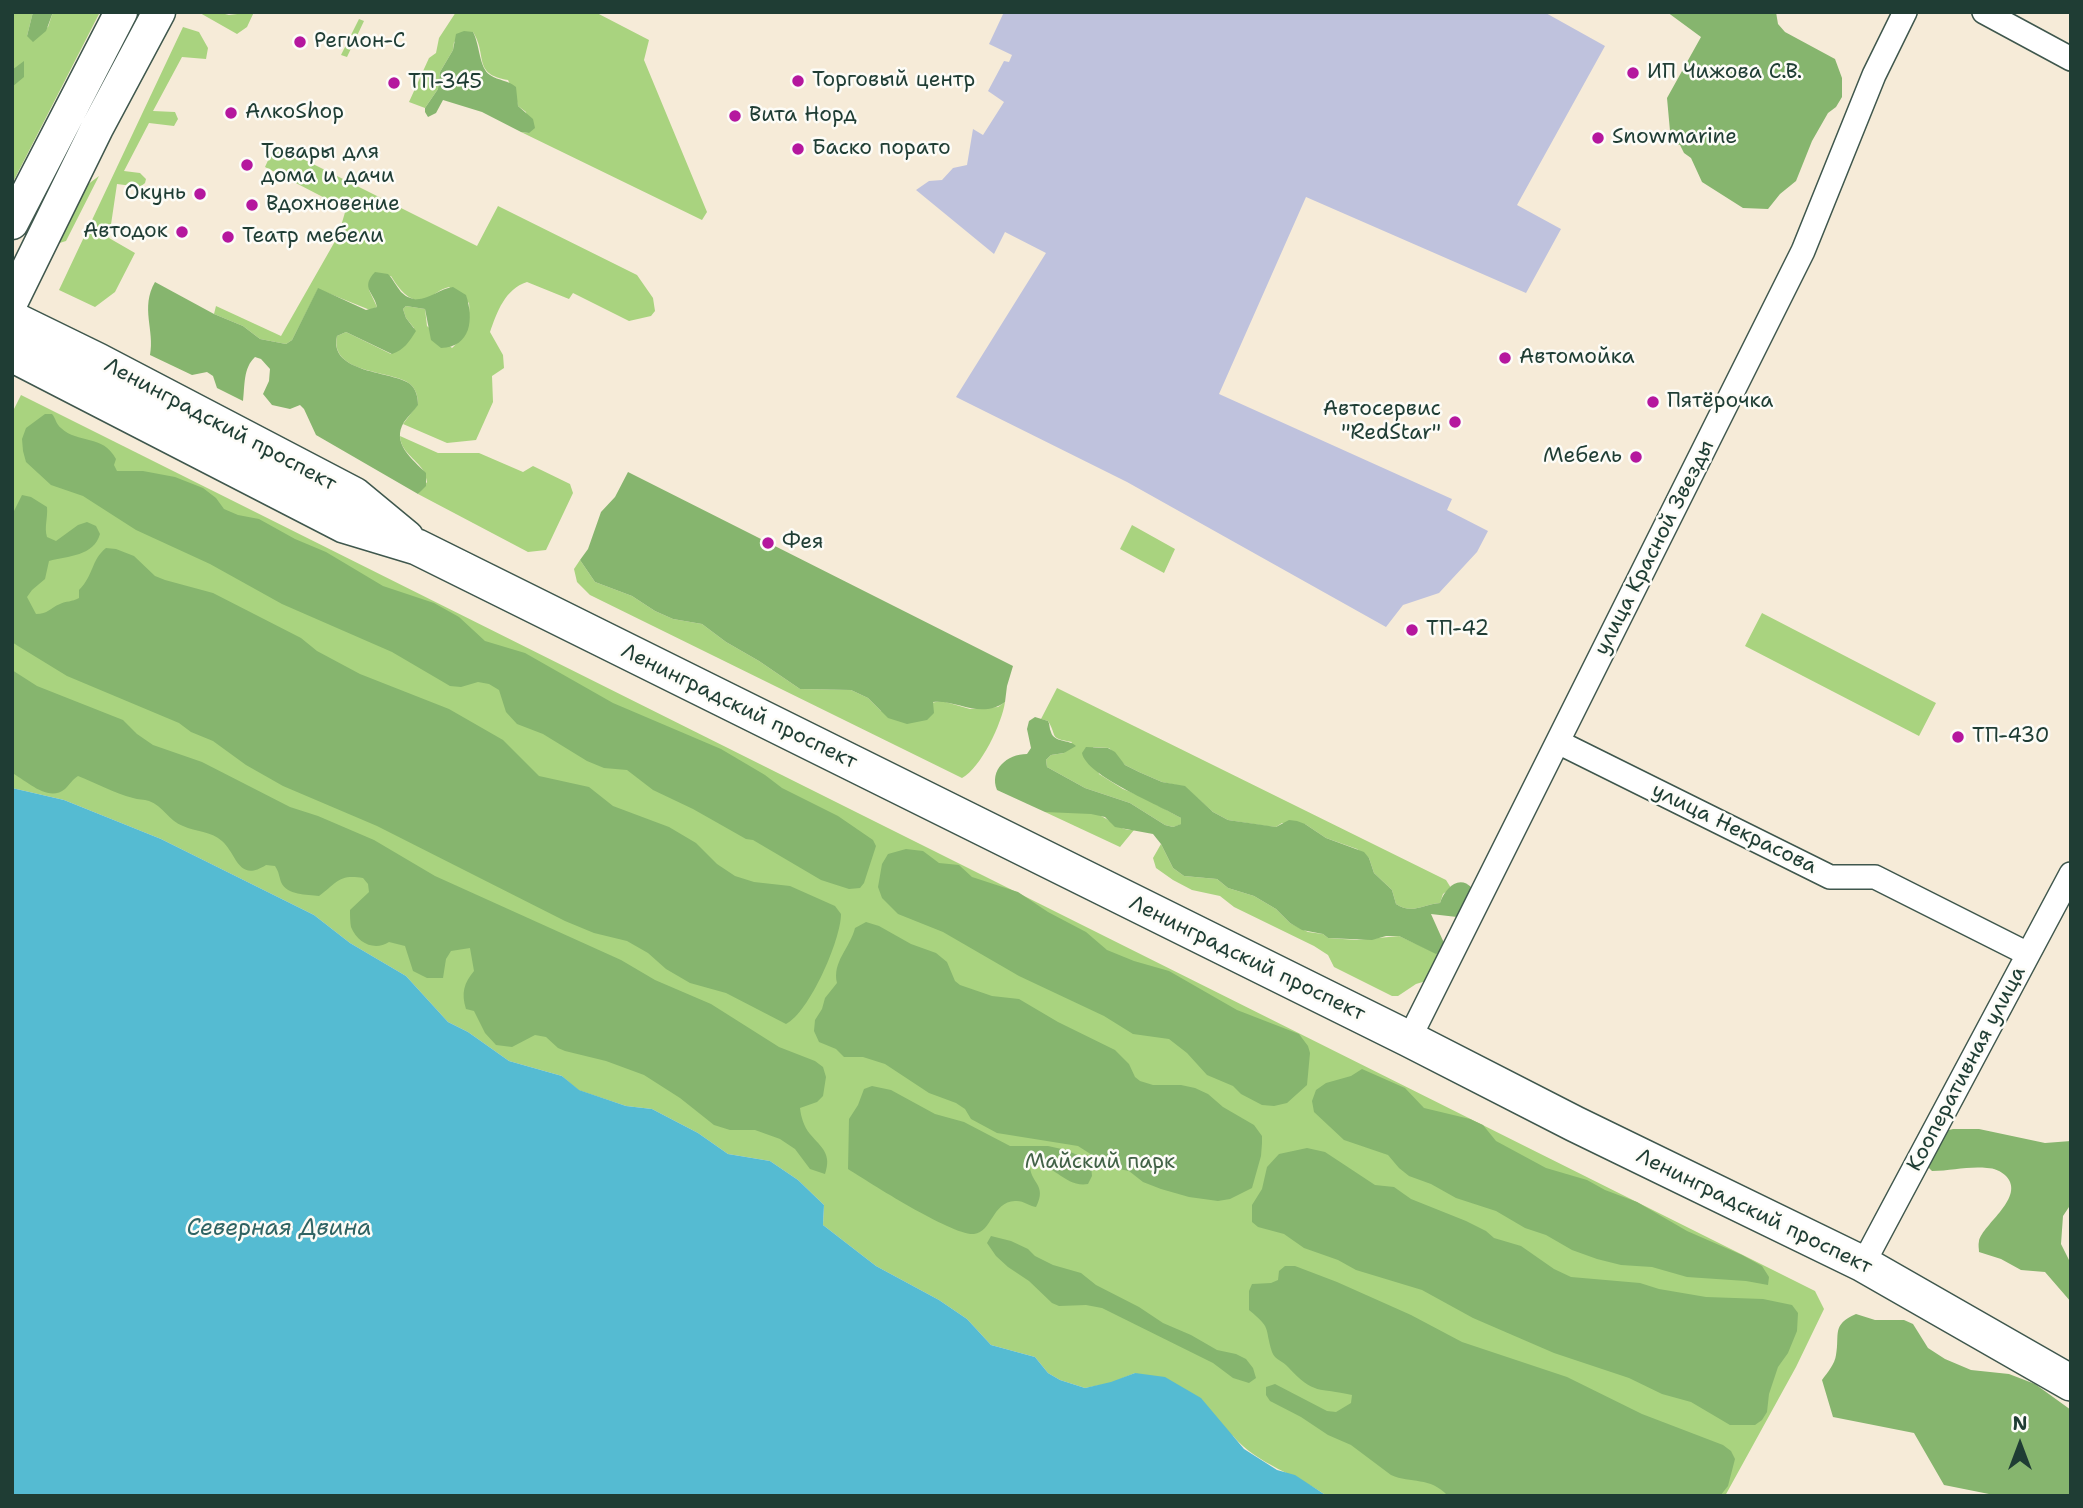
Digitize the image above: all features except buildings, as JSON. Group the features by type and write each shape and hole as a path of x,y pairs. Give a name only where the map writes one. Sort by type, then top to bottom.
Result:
{"main road":[{"path":"12,223 121,12"},
{"path":"12,301 97,128 159,12"},
{"name":"Ленинградский проспект","path":"12,320 98,361 354,495 416,547"},
{"name":"Ленинградский проспект","path":"12,354 344,526 416,547 1409,1039 1575,1124 1863,1264 2071,1384"}],"street":[{"name":"улица Красной Звезды","path":"1409,1039 1803,251 1874,75 1905,12"},
{"path":"1984,12 2071,59"},
{"name":"улица Некрасова","path":"1558,742 1830,877 1875,877 2028,954"},
{"name":"Кооперативная улица","path":"1863,1264 2071,874"}],"shaded area":[{"path":"1004,12 1544,12 1605,46 1517,205 1561,229 1526,293 1306,197 1219,394 1452,499 1447,510 1488,531 1477,552 1439,593 1403,605 1386,627 1127,482 956,397 1046,253 1005,232 994,254 916,190 929,181 942,180 953,168 967,165 973,129 983,135 1004,102 988,91 1004,61 1009,62 1012,55 989,44"}],"green space":[{"path":"12,12 33,12 27,36 48,27 53,12 100,12 12,184"},
{"path":"33,12 53,12 46,31 33,42 27,36"},
{"path":"217,12 229,15 254,12 247,27 237,34 200,13"},
{"path":"456,12 595,12 649,40 644,60 707,212 702,220 521,132 529,133 526,112 518,106 508,80 485,69 473,32 454,42 453,50 440,72 438,89 425,108 409,102 429,58 436,53 439,38"},
{"path":"1667,12 1776,12 1778,24 1785,32 1835,59 1842,78 1842,97 1828,113 1812,141 1796,181 1780,194 1768,209 1743,208 1702,182 1691,158 1684,153 1680,145 1671,142 1667,98 1701,37"},
{"path":"359,19 364,21 347,57 341,55"},
{"path":"183,27 199,32 208,48 206,59 182,57 153,111 175,112 178,119 174,126 149,123 124,171 140,173 146,179 145,183 140,187 117,184 109,238 135,253 115,292 95,307 59,290"},
{"path":"473,32 486,72 516,87 518,106 533,119 535,128 529,133 521,132 482,112 443,100 436,113 428,117 425,108 438,89 440,72 453,50 456,34"},
{"path":"24,61 24,77 12,87 12,70"},
{"path":"275,145 477,246 498,206 637,275 653,298 655,311 651,316 629,321 573,293 569,299 527,282 519,285 503,302 490,332 503,355 504,368 492,376 493,402 476,440 447,443 403,424 418,404 414,388 402,380 352,365 337,349 337,336 346,332 391,354 414,328 406,318 403,309 406,306 425,309 427,326 452,348 463,334 469,303 449,287 428,298 416,300 402,291 391,276 369,290 377,307 370,310 318,289 292,340 286,344 260,339 243,326 214,314 216,306 281,336 338,236 346,209 265,167"},
{"path":"99,176 66,241 53,245 79,191"},
{"path":"375,272 388,274 401,292 415,299 453,287 466,295 470,313 468,330 464,337 459,343 441,348 431,340 425,309 406,306 403,309 406,318 416,331 406,345 392,354 346,332 337,336 337,348 342,358 364,369 402,380 410,384 415,391 418,405 404,422 400,437 405,450 426,473 426,486 418,494 316,435 300,405 290,409 272,405 263,394 269,381 270,369 261,359 255,357 248,366 243,401 217,388 213,376 207,372 192,375 150,355 148,310 155,282 214,314 243,326 260,339 286,344 292,340 318,288 366,310 377,307 368,286"},
{"name":"Майский парк","path":"21,395 1815,1291 1824,1309 1796,1367 1725,1496 1327,1496 1254,1455 1233,1436 1135,1373 1111,1383 1085,1388 1048,1373 1035,1357 991,1345 967,1319 939,1300 876,1266 823,1225 824,1205 798,1180 770,1161 728,1154 698,1133 652,1109 626,1106 578,1090 562,1076 509,1061 468,1032 448,1022 406,976 350,943 314,915 161,839 64,800 12,788 12,413"},
{"path":"45,414 52,414 59,426 68,433 97,442 111,451 116,459 114,465 117,471 143,471 175,477 203,488 216,498 224,509 259,519 326,552 383,586 434,603 459,617 485,641 525,653 613,703 721,749 782,788 838,816 873,840 876,846 864,883 860,888 849,889 821,880 753,840 746,839 653,790 627,770 604,768 587,761 543,734 517,724 506,712 499,690 489,684 478,682 461,687 450,686 392,652 282,604 210,564 136,530 83,496 51,485 26,462 23,451 22,439 26,428"},
{"path":"400,436 438,453 479,453 523,472 533,466 570,484 573,493 546,550 528,552 418,494 427,482 424,471 406,451"},
{"path":"628,472 1013,666 1005,702 996,707 978,709 933,702 934,713 927,720 907,724 888,718 868,698 851,690 800,689 702,624 673,619 632,596 595,582 580,560 588,549 601,512 615,497"},
{"path":"22,495 47,507 47,537 56,541 78,525 87,522 96,526 100,534 97,541 86,551 49,561 45,579 27,597 36,614 79,598 79,590 106,548 134,556 155,576 213,593 301,638 317,651 360,674 449,709 503,740 539,776 589,787 613,806 669,827 696,843 717,864 735,876 754,882 790,886 835,906 841,914 840,926 830,957 814,991 795,1017 786,1024 726,993 690,983 627,941 594,933 565,921 377,826 283,786 246,765 213,741 191,732 179,723 67,676 18,646 12,642 12,515"},
{"path":"1132,525 1175,549 1164,573 1120,549"},
{"path":"580,560 595,582 632,596 673,619 702,624 800,689 851,690 868,698 881,711 942,701 970,709 998,707 1005,702 1000,721 983,755 962,778 590,595 577,582 574,569"},
{"path":"1762,613 1936,703 1919,736 1745,646"},
{"path":"12,670 37,686 123,720 153,745 202,762 290,807 374,840 435,876 621,960 655,980 711,1004 779,1047 815,1061 823,1067 826,1077 823,1096 817,1102 800,1108 806,1128 826,1156 825,1174 810,1169 795,1149 780,1139 755,1130 730,1130 714,1125 680,1098 644,1075 606,1061 565,1051 546,1037 535,1035 512,1047 496,1045 485,1033 474,1011 466,1009 464,988 474,971 470,948 451,951 446,959 443,978 427,978 413,971 405,946 389,942 373,946 362,942 354,933 350,910 369,892 368,884 363,878 343,879 319,896 292,892 284,887 275,866 266,865 249,871 244,869 218,838 178,824 149,801 126,796 78,776 58,793 44,792 30,785 12,773"},
{"path":"1057,688 1446,880 1451,888 1443,894 1440,903 1412,909 1402,907 1396,904 1392,890 1374,873 1369,858 1357,849 1326,838 1305,824 1282,823 1276,827 1228,820 1213,812 1185,787 1162,782 1125,765 1109,748 1093,747 1099,774 1181,818 1182,824 1173,827 1165,825 1130,803 1085,788 1047,767 1046,760 1051,755 1064,753 1072,742 1056,738 1048,721 1041,719"},
{"path":"1035,717 1048,721 1055,738 1076,746 1064,753 1051,755 1046,760 1047,767 1085,788 1130,803 1165,825 1173,827 1181,824 1181,818 1096,771 1082,753 1086,747 1108,748 1115,752 1125,765 1139,772 1162,782 1185,786 1213,812 1228,820 1276,827 1289,820 1297,821 1326,838 1364,852 1374,873 1392,890 1396,904 1407,909 1440,903 1445,892 1453,885 1462,882 1467,884 1472,888 1463,913 1457,917 1431,914 1444,943 1442,950 1436,954 1399,936 1372,940 1328,938 1323,934 1302,930 1276,909 1254,896 1228,888 1217,879 1184,876 1173,868 1153,834 1115,827 1105,817 1091,814 1045,812 997,790 996,776 1001,764 1013,757 1027,754 1031,748 1027,729 1029,721"},
{"path":"1045,812 1089,812 1121,828 1134,830 1120,847"},
{"path":"1161,844 1173,868 1184,876 1217,879 1228,888 1254,896 1276,909 1290,923 1308,932 1323,934 1328,938 1357,940 1399,936 1436,953 1442,950 1426,981 1398,996 1392,996 1334,967 1328,955 1314,946 1234,907 1220,896 1192,890 1173,880 1156,868 1153,858"},
{"path":"906,849 923,851 939,863 959,865 972,877 1018,892 1086,932 1107,950 1169,971 1237,1010 1299,1034 1310,1053 1307,1085 1287,1103 1262,1105 1241,1094 1233,1086 1207,1075 1187,1053 1169,1039 1133,1034 1104,1016 1019,976 943,932 898,914 882,898 878,887 882,864 888,854"},
{"path":"866,922 936,953 947,962 955,981 960,985 992,996 1019,999 1115,1050 1129,1064 1140,1081 1153,1085 1195,1088 1254,1125 1262,1136 1262,1143 1252,1188 1230,1199 1218,1201 1161,1189 1143,1182 1129,1171 1103,1162 1078,1146 997,1133 971,1119 965,1109 956,1103 929,1093 885,1064 863,1057 844,1057 836,1049 819,1042 814,1031 815,1020 825,998 837,983 837,968 855,928"},
{"path":"1362,1069 1405,1088 1424,1108 1470,1119 1483,1125 1496,1141 1546,1168 1587,1180 1637,1202 1687,1231 1742,1255 1762,1266 1769,1277 1768,1285 1687,1277 1652,1267 1621,1265 1597,1259 1525,1228 1496,1211 1456,1198 1409,1176 1388,1155 1344,1140 1314,1112 1312,1101 1316,1090 1326,1083 1351,1076"},
{"path":"872,1086 891,1090 935,1114 964,1122 1010,1146 1048,1146 1066,1150 1084,1158 1091,1166 1092,1176 1088,1184 1080,1184 1065,1179 1045,1166 1030,1164 1040,1193 1036,1207 1018,1201 1007,1203 1001,1206 985,1228 974,1234 949,1227 911,1208 848,1169 849,1119 864,1089"},
{"path":"1979,1129 2045,1143 2071,1141 2071,1204 2063,1216 2061,1244 2071,1264 2071,1302 2045,1272 2021,1270 2001,1259 1979,1252 1982,1234 2002,1210 2011,1193 2011,1184 2004,1174 1992,1169 1932,1171 1924,1163 1941,1132"},
{"path":"1307,1148 1325,1152 1375,1185 1394,1187 1411,1199 1466,1221 1494,1238 1521,1246 1554,1269 1571,1277 1640,1283 1706,1297 1763,1299 1792,1305 1798,1313 1797,1331 1788,1353 1778,1367 1769,1394 1767,1412 1755,1425 1730,1425 1691,1402 1662,1394 1629,1378 1554,1353 1473,1318 1422,1290 1356,1270 1338,1260 1304,1248 1284,1234 1258,1227 1252,1222 1252,1205 1262,1189 1267,1167 1279,1154"},
{"path":"991,1236 1011,1241 1053,1265 1081,1273 1096,1285 1163,1323 1217,1350 1246,1359 1256,1378 1249,1383 1233,1378 1213,1363 1102,1308 1086,1305 1059,1306 1052,1303 996,1256 987,1243"},
{"path":"1285,1266 1295,1266 1337,1282 1411,1315 1462,1342 1567,1377 1642,1414 1723,1445 1731,1451 1735,1459 1728,1486 1720,1496 1448,1496 1427,1483 1391,1475 1351,1445 1328,1435 1270,1401 1266,1395 1266,1387 1275,1384 1327,1411 1336,1412 1351,1403 1352,1395 1311,1386 1275,1357 1264,1325 1249,1310 1249,1291 1252,1284 1278,1280 1279,1271"},
{"path":"1856,1314 1875,1320 1904,1320 1913,1324 1928,1348 1945,1359 1971,1370 2009,1374 2035,1384 2071,1410 2071,1496 1999,1496 1944,1485 1914,1433 1833,1417 1822,1380 1835,1358 1840,1326"}],"water":[{"name":"Северная Двина","path":"12,788 64,800 161,839 314,915 350,943 406,976 448,1022 468,1032 509,1061 562,1076 579,1090 626,1106 652,1109 698,1133 728,1154 770,1161 798,1180 824,1205 823,1225 876,1266 939,1300 967,1319 991,1345 1035,1357 1048,1373 1085,1388 1135,1373 1165,1377 1201,1398 1244,1449 1277,1470 1295,1475 1327,1496 12,1496"}],"place":[{"name":"Регион-С","path":"300,42"},
{"name":"ИП Чижова С.В.","path":"1633,73"},
{"name":"Торговый центр","path":"798,81"},
{"name":"ТП-345","path":"394,83"},
{"name":"АлкоShop","path":"231,113"},
{"name":"Вита Норд","path":"735,116"},
{"name":"Snowmarine","path":"1598,138"},
{"name":"Баско порато","path":"798,149"},
{"name":"Товары для дома и дачи","path":"247,165"},
{"name":"Окунь","path":"200,194"},
{"name":"Вдохновение","path":"252,205"},
{"name":"Автодок","path":"182,232"},
{"name":"Театр мебели","path":"228,237"},
{"name":"Автомойка","path":"1505,358"},
{"name":"Пятёрочка","path":"1653,402"},
{"name":"Автосервис \"RedStar\"","path":"1455,422"},
{"name":"Мебель","path":"1636,457"},
{"name":"Фея","path":"768,543"},
{"name":"ТП-42","path":"1412,630"},
{"name":"ТП-430","path":"1958,737"}]}
